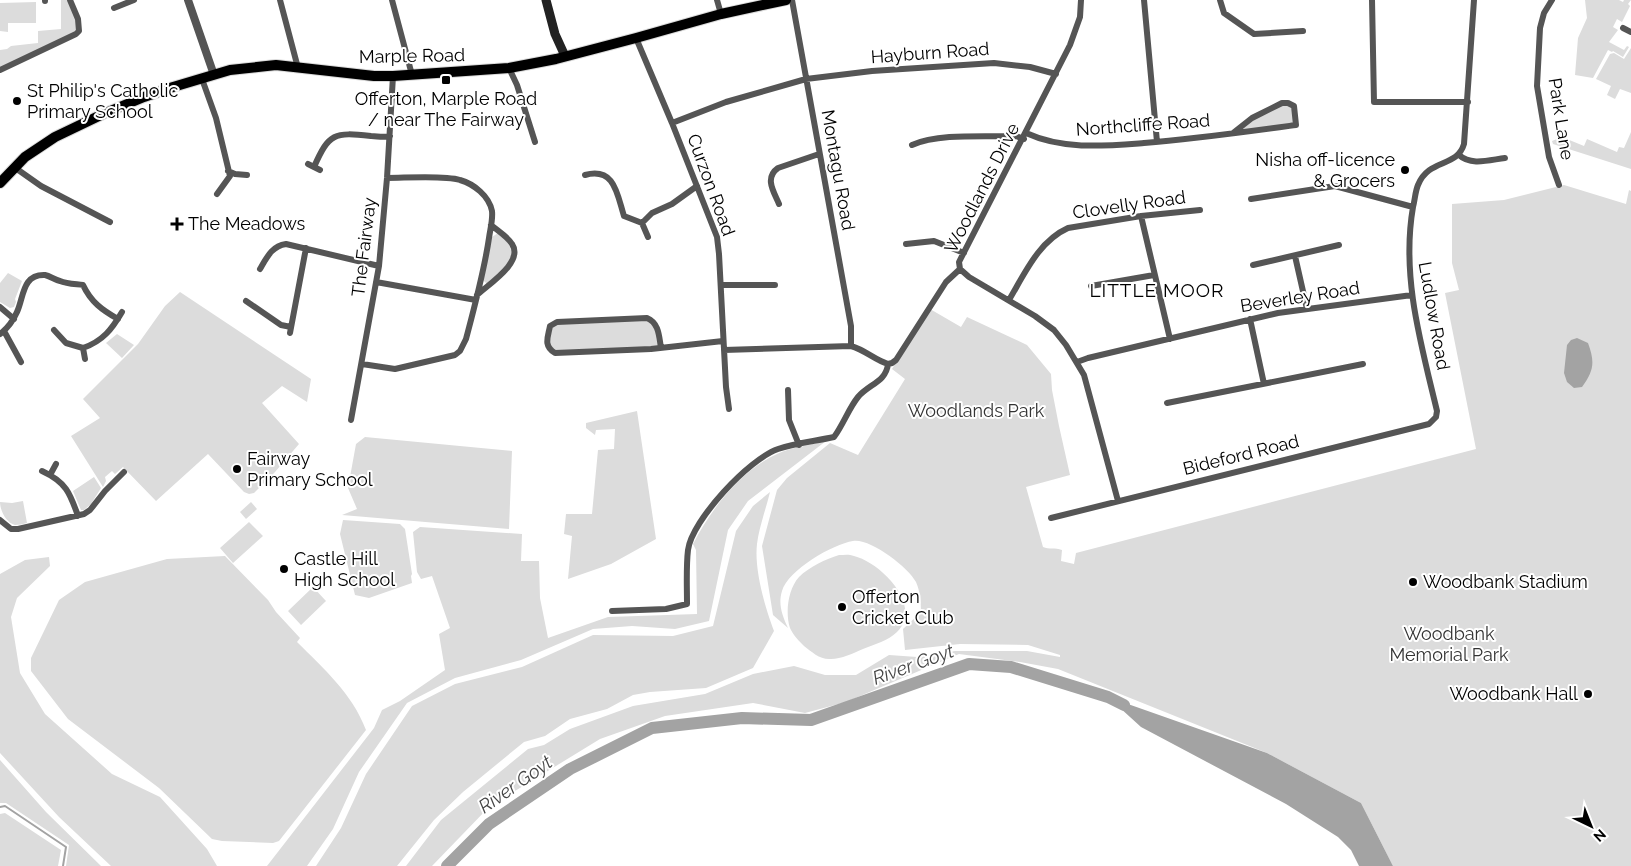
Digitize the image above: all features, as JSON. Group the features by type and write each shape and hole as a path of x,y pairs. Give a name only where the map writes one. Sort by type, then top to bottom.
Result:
{"main road":[{"path":"546,0 561,57"},
{"name":"Marple Road","path":"0,183 25,157 55,137 151,94 214,75 249,67 276,65 374,76 509,68 636,38 720,14 786,0"}],"street":[{"path":"0,70 76,34 79,31 78,19 70,0"},
{"path":"114,8 134,0"},
{"path":"188,0 214,75"},
{"path":"280,0 298,68"},
{"path":"392,0 412,75"},
{"path":"717,0 720,14"},
{"name":"Montagu Road","path":"792,0 851,326 851,346"},
{"name":"Woodlands Drive","path":"612,612 666,609 687,604 688,548 697,528 724,490 749,466 776,450 834,437 844,423 855,400 881,380 888,364 896,360 946,282 960,269 960,262 964,253 1070,45 1080,18 1081,0"},
{"path":"1144,0 1157,142"},
{"path":"1220,0 1224,13 1254,34 1303,31"},
{"path":"1372,0 1374,102 1468,102"},
{"path":"1474,0 1466,124 1464,144 1459,155 1464,160 1471,162 1505,158"},
{"name":"Park Lane","path":"1552,0 1544,13 1540,28 1537,86 1549,157 1559,185"},
{"path":"1623,28 1631,32"},
{"name":"Curzon Road","path":"636,38 717,237 729,409"},
{"name":"Hayburn Road","path":"672,123 726,102 806,79 872,71 994,63 1030,67 1056,74"},
{"path":"509,68 535,142"},
{"name":"The Fairway","path":"351,420 379,266 388,178 393,76"},
{"path":"202,79 216,118 230,176 217,194"},
{"name":"Northcliffe Road","path":"912,145 924,139 1016,136 1025,136 1072,146 1157,142 1234,133 1296,124 1294,106 1288,103 1282,104 1252,118 1234,133"},
{"path":"314,167 327,142 337,136 348,133 390,136"},
{"path":"779,204 770,184 774,171 819,154"},
{"name":"Ludlow Road","path":"1436,417 1437,411 1422,351 1412,295 1408,244 1416,192 1425,173 1459,155"},
{"path":"14,167 41,186 110,222"},
{"path":"228,171 246,175"},
{"path":"585,175 594,172 604,174 612,180 624,216 642,223 648,237"},
{"path":"362,364 395,369 455,355 464,346 487,255 492,211 488,202 477,189 469,184 453,179 388,178"},
{"path":"642,223 652,213 672,204 697,186"},
{"path":"1251,199 1334,186 1413,207"},
{"name":"Clovelly Road","path":"1009,300 1037,254 1056,233 1068,228 1141,216 1200,210"},
{"path":"1141,216 1170,338"},
{"path":"476,297 511,265 515,252 511,242 491,225"},
{"path":"906,244 934,241 964,253"},
{"path":"260,269 264,258 282,244 292,244 379,266"},
{"path":"1252,265 1339,245"},
{"path":"246,301 252,308 291,330 306,248"},
{"path":"1295,256 1307,309"},
{"path":"960,269 969,277 1036,316 1054,330 1066,345 1084,375 1118,501"},
{"path":"21,362 2,332 18,311 26,284 31,278 47,275 61,282 83,285 93,302 118,319"},
{"path":"1091,286 1154,275"},
{"path":"376,282 476,297"},
{"path":"721,286 775,285"},
{"name":"Beverley Road","path":"1077,362 1278,312 1412,295"},
{"path":"0,307 14,318"},
{"path":"54,330 66,342 83,348 91,346 107,334 122,312"},
{"path":"661,348 656,324 653,320 647,318 557,322 550,326 546,345 547,348 555,353 661,348 724,341"},
{"path":"1250,319 1264,384"},
{"path":"724,350 851,346 863,350 888,364"},
{"path":"83,348 85,359"},
{"path":"1167,403 1363,364"},
{"path":"788,390 789,420 798,445"},
{"name":"Bideford Road","path":"1051,518 1429,424 1436,417"},
{"path":"50,475 56,464"},
{"path":"42,472 62,483 70,494 78,516"},
{"path":"0,520 11,529 18,530 78,516 90,510 124,472"}],"green space":[{"path":"61,0 70,0 79,31 0,70 0,50 11,46 38,43 38,31 61,29"},
{"path":"1585,0 1619,0 1623,2 1624,0 1631,0 1622,22 1617,19 1613,27 1618,30 1609,42 1624,50 1627,46 1629,47 1623,57 1608,50 1593,78 1575,75 1578,38 1587,18"},
{"path":"36,2 36,23 8,23 8,32 0,31 0,3"},
{"path":"1631,48 1631,93 1620,89 1615,99 1607,95 1611,86 1596,79 1610,54 1614,53 1624,59"},
{"path":"1282,104 1292,104 1296,125 1233,133 1252,118"},
{"path":"1631,132 1631,169 1553,144 1552,141 1562,137 1584,146 1587,139 1617,152 1619,147 1624,148"},
{"name":"Woodbank Memorial Park","path":"1564,185 1626,204 1629,190 1631,191 1631,866 1393,866 1361,803 1267,753 1058,669 959,654 846,702 805,713 753,703 665,716 600,739 489,807 432,866 406,866 441,820 528,749 544,745 570,729 633,706 705,694 753,674 794,666 825,675 856,675 889,655 917,657 955,651 1027,651 1060,657 1060,655 1028,645 960,644 905,650 903,629 921,612 916,582 905,569 888,555 860,541 844,543 812,559 786,583 782,591 781,605 782,614 788,628 773,615 762,546 777,490 787,478 830,443 858,455 905,379 892,369 930,309 961,327 967,317 1027,345 1051,374 1052,390 1070,475 1026,487 1043,547 1062,550 1061,561 1074,564 1076,553 1476,449 1445,293 1459,290 1452,263 1452,204 1504,200"},
{"path":"498,233 510,248 510,260 487,284 483,280 492,237"},
{"path":"8,273 22,281 14,307 10,308 0,302 0,283"},
{"path":"180,292 311,379 307,402 282,386 262,403 299,444 254,493 244,492 208,454 156,501 123,467 115,474 112,471 105,477 106,481 103,487 71,436 100,418 83,399 138,344 165,306"},
{"path":"653,320 661,348 555,353 547,348 553,323"},
{"path":"117,334 134,345 122,358 106,343"},
{"path":"637,411 656,539 611,564 568,579 572,536 564,534 566,514 592,514 598,450 614,449 615,429 596,430 595,435 586,428 586,423"},
{"path":"365,437 512,451 509,529 342,515 357,509 348,488 356,444"},
{"path":"826,441 748,501 728,530 709,621 675,629 632,626 593,629 521,660 455,678 407,703 359,772 333,829 307,866 267,866 374,728 382,710 400,701 445,670 439,634 450,628 432,576 421,579 417,572 413,532 420,527 522,534 521,561 539,561 540,598 548,638 608,617 697,614 696,550 693,544 718,504 739,480 764,461 789,450"},
{"path":"94,477 101,488 91,504 84,510 81,510 73,491"},
{"path":"770,492 759,531 756,554 761,588 774,631 753,668 706,688 633,695 607,709 570,719 545,736 524,742 463,792 434,820 397,866 316,866 341,828 366,774 412,706 455,684 522,667 593,635 673,636 713,626 736,531 753,506"},
{"path":"23,501 27,523 12,524 4,516 0,502 12,503"},
{"path":"251,502 257,509 246,519 240,512"},
{"path":"343,520 400,524 405,529 412,583 369,598 355,595 340,534"},
{"path":"249,522 263,536 233,563 220,548"},
{"path":"839,555 852,555 864,560 886,576 902,598 905,610 904,622 890,638 847,656 827,659 810,651 793,633 789,622 788,601 792,588 799,577 818,564"},
{"path":"225,556 268,600 276,612 300,638 297,642 345,693 353,704 366,730 279,841 273,843 212,839 159,788 68,719 31,671 31,658 59,600 85,582 167,559"},
{"path":"49,557 50,566 17,598 11,617 20,673 45,714 112,774 160,797 207,849 217,866 111,866 59,817 0,753 0,574 25,560"},
{"path":"313,587 326,601 301,625 288,611"},
{"path":"0,760 46,812 101,866 66,866 69,845 6,803 0,803"},
{"path":"5,813 61,850 58,866 0,866 0,814"}],"shaded area":[{"path":"1577,338 1588,343 1592,356 1592,366 1589,376 1582,387 1574,388 1567,382 1564,373 1567,345 1571,340"},
{"path":"1108,697 1267,753 1361,803 1393,866 1359,866 1351,850 1338,837 1286,804 1141,727"}],"waterway":[{"name":"River Goyt","path":"447,866 489,824 570,769 652,728 742,718 811,720 969,664 1011,667 1108,697 1124,705"},
{"path":"0,807 5,806 66,847 63,866"}],"place":[{"name":"Offerton, Marple Road / near The Fairway","path":"446,80"},
{"name":"St Philip's Catholic Primary School","path":"17,101"},
{"name":"Nisha off-licence & Grocers","path":"1405,170"},
{"name":"The Meadows","path":"177,224"},
{"name":"Fairway Primary School","path":"237,469"},
{"name":"Castle Hill High School","path":"284,569"},
{"name":"Woodbank Stadium","path":"1413,582"},
{"name":"Offerton Cricket Club","path":"842,607"},
{"name":"Woodbank Hall","path":"1588,694"}],"district":[{"name":"LITTLE MOOR","path":"1157,290"}],"park label":[{"name":"Woodlands Park","path":"976,411"}]}
